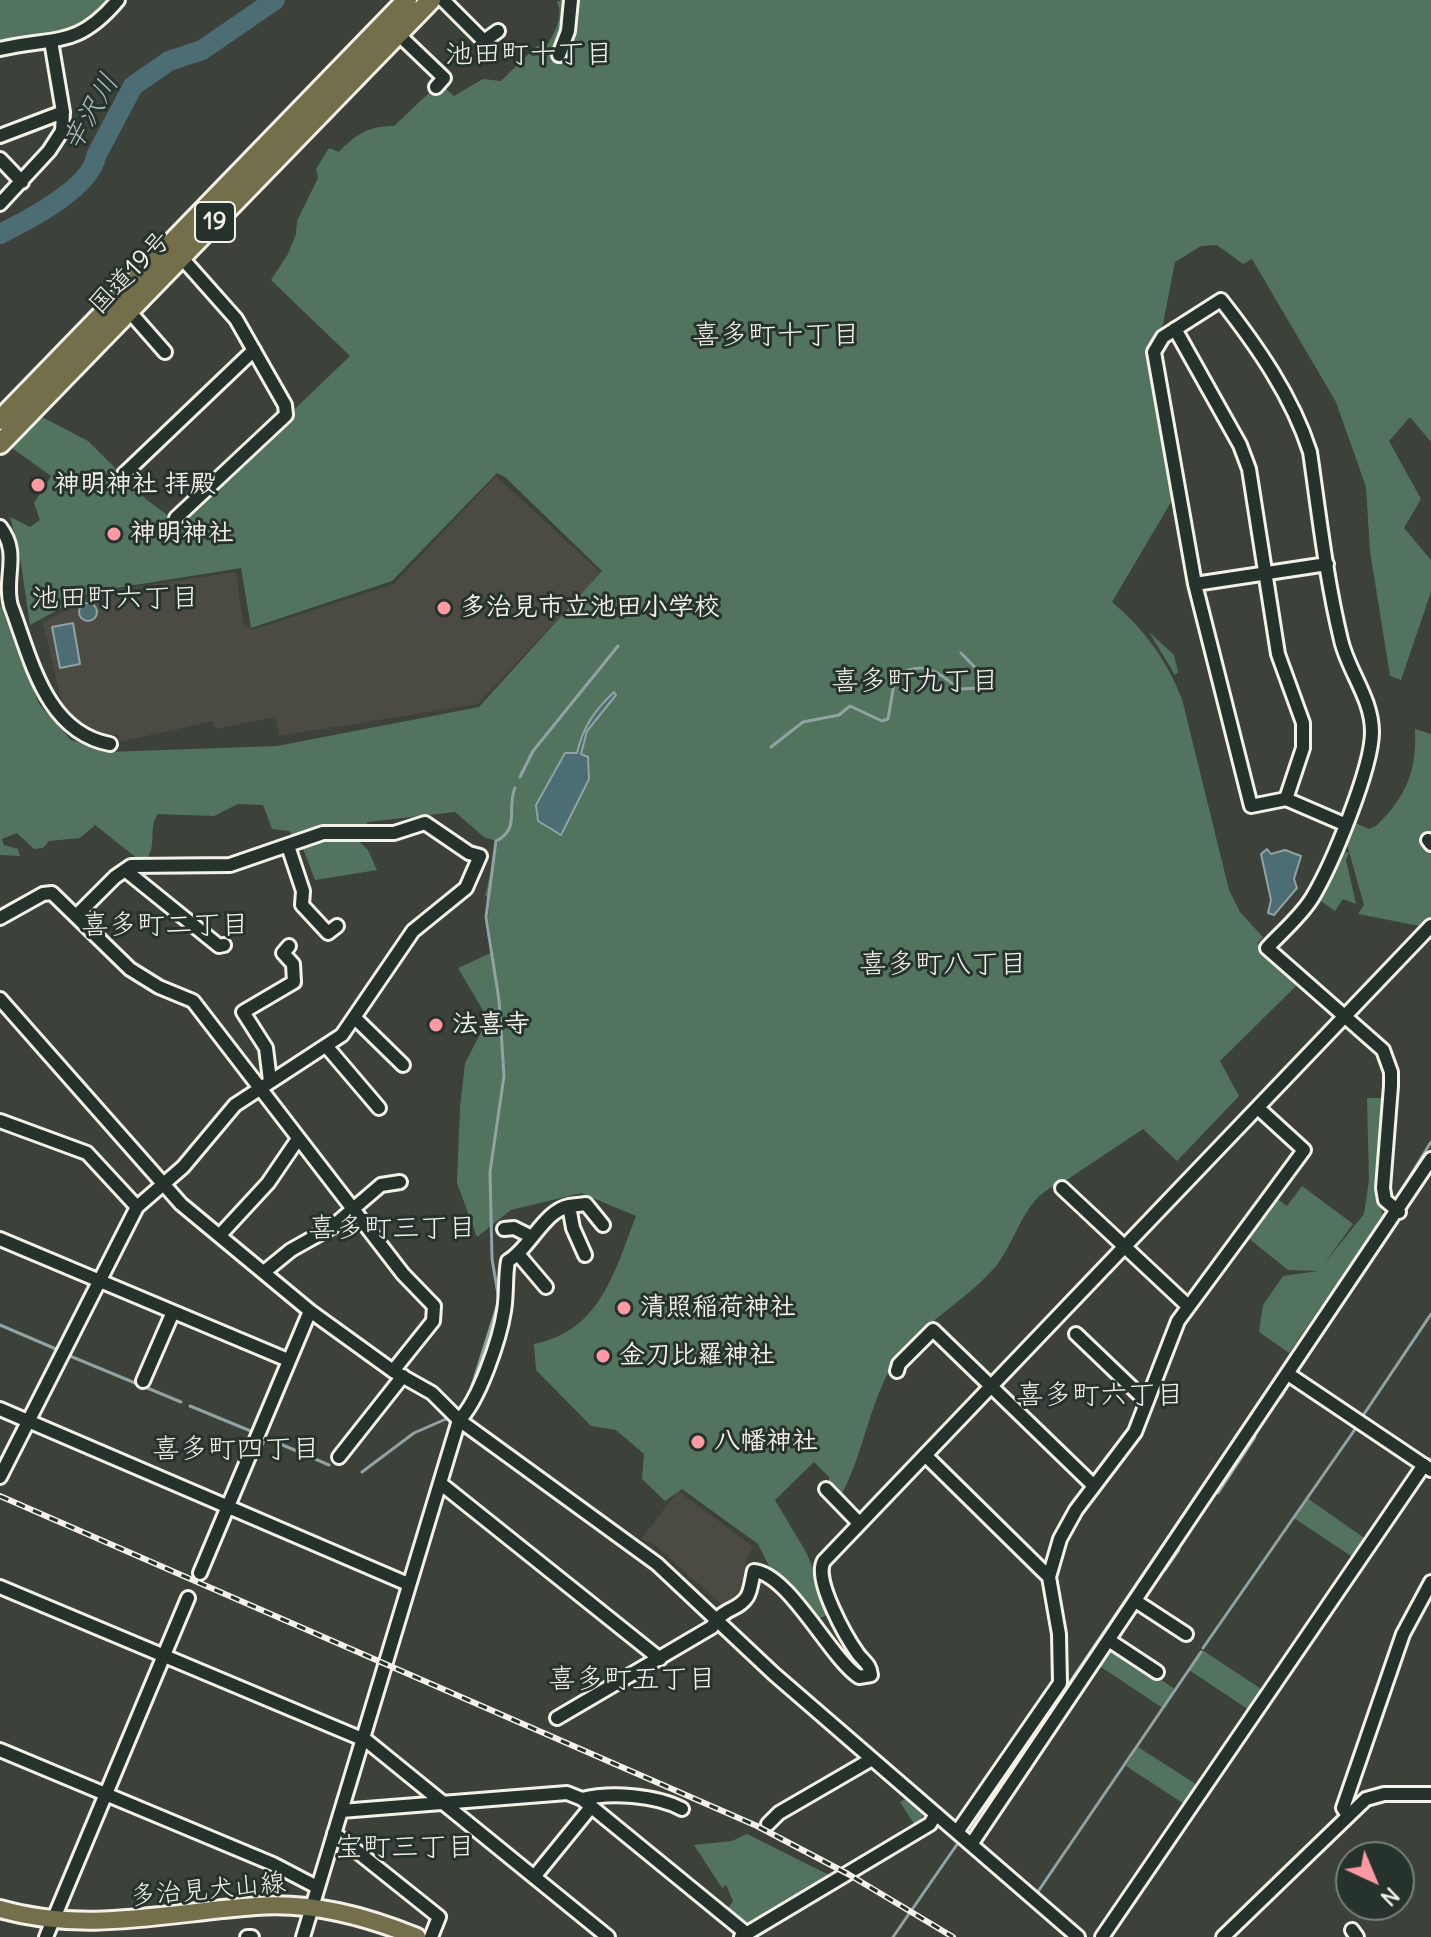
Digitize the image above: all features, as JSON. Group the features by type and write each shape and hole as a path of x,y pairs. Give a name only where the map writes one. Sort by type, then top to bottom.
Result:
{"highway":[{"name":"国道19号","path":"0,420 407,0"},
{"name":"国道19号","path":"0,444 431,0"}],"main road":[{"name":"多治見犬山線","path":"0,1909 53,1919 106,1923 259,1905 312,1907 376,1920 417,1937"}],"street":[{"path":"0,49 51,41 98,24 118,0"},
{"path":"443,0 484,41 498,31"},
{"path":"559,55 568,31 571,0"},
{"path":"398,34 444,78 436,87"},
{"path":"0,204 22,182 62,131 63,112 51,41"},
{"path":"0,136 63,112"},
{"path":"0,159 22,182"},
{"path":"176,518 286,415 285,405 236,319 181,257"},
{"path":"1344,824 1286,799 1251,806 1195,584 1154,361 1157,343 1221,300 1266,363 1303,431 1310,452 1345,658 1368,707 1372,732 1368,764 1344,824 1311,899 1267,948 1371,1038 1389,1063 1391,1086 1383,1188 1385,1200 1399,1212"},
{"path":"129,311 165,352"},
{"path":"1175,329 1245,455 1278,654 1303,723 1304,738 1286,799"},
{"path":"124,474 254,350"},
{"path":"0,527 12,550 13,569 7,591 11,606 45,693 63,721 88,737 110,744"},
{"path":"1195,584 1327,564"},
{"path":"0,1477 137,1207 183,1167 235,1105 327,1047 356,1019 413,931 466,888 480,856 469,853 425,823 394,833 323,833 230,865 147,864 125,870 77,915"},
{"path":"288,846 303,891 302,905 328,933 337,926"},
{"path":"125,870 219,946 224,945"},
{"path":"0,918 43,894 52,893 130,969 159,987 193,1001 265,1084 298,1139 403,1274 434,1306 433,1321 339,1457"},
{"path":"557,1718 712,1627 728,1608 739,1606 749,1595 754,1571 761,1572 823,1632 849,1671 859,1677 868,1677 870,1667 858,1653 822,1587 820,1576 824,1561 1431,926"},
{"path":"265,1084 266,1048 243,1012 294,982 293,964 283,953 289,946"},
{"path":"0,999 181,1204 310,1311 432,1393 459,1420 657,1564 872,1759 1078,1937"},
{"path":"356,1019 403,1065"},
{"path":"327,1047 379,1108"},
{"path":"957,1832 1060,1683 1059,1634 1049,1577 1060,1539 1094,1486 1135,1432 1168,1338 1188,1306 1304,1150 1258,1108"},
{"path":"0,1121 87,1153 137,1207"},
{"path":"220,1235 268,1183 298,1139"},
{"path":"972,1843 1399,1212 1431,1159"},
{"path":"264,1272 353,1209 381,1185 400,1182"},
{"path":"1062,1188 1188,1306"},
{"path":"303,1937 459,1420 471,1407 498,1336 504,1313 508,1261 518,1254 530,1236 539,1233 559,1208 586,1204 603,1225"},
{"path":"569,1206 573,1228 585,1255"},
{"path":"504,1229 514,1228 530,1236"},
{"path":"0,1239 288,1360"},
{"path":"518,1254 546,1287"},
{"path":"200,1573 310,1311"},
{"path":"143,1381 173,1312"},
{"path":"897,1371 899,1364 933,1330 1094,1486"},
{"path":"1076,1334 1145,1400"},
{"path":"1102,1937 1427,1467 1288,1374"},
{"path":"0,1409 408,1584"},
{"path":"925,1455 1049,1577"},
{"path":"440,1483 660,1659"},
{"path":"826,1489 859,1523"},
{"path":"1347,1814 1343,1808 1403,1634 1431,1582"},
{"path":"0,1587 363,1739 608,1937"},
{"path":"49,1937 53,1919 188,1598"},
{"path":"1137,1602 1186,1634"},
{"path":"1110,1641 1157,1672"},
{"path":"0,1750 317,1887"},
{"path":"768,1824 779,1813 872,1759"},
{"path":"341,1811 554,1793 587,1803 744,1935 930,1824 936,1814"},
{"path":"1223,1937 1347,1814 1366,1799 1384,1794 1431,1794"},
{"path":"534,1877 587,1803 600,1795 665,1802 682,1809"},
{"path":"334,1833 439,1917 431,1937"}],"shaded area":[{"name":"多治見市立池田小学校","path":"496,476 601,573 478,704 279,736 275,717 215,729 213,721 120,742 118,734 98,737 65,715 43,623 94,593 236,572 243,623 252,630 394,584"},
{"path":"678,1491 754,1547 747,1556 745,1591 740,1599 722,1605 655,1545 641,1539"}],"green space":[{"path":"0,0 112,0 94,21 52,37 0,45"},
{"path":"1431,0 1431,442 1410,417 1389,441 1421,499 1404,528 1431,560 1431,592 1401,680 1390,676 1370,551 1366,487 1336,402 1252,259 1243,264 1217,245 1201,246 1175,262 1163,324 1151,348 1149,360 1174,497 1112,602 1135,623 1153,646 1176,684 1229,890 1240,912 1263,937 1257,944 1296,986 1220,1061 1239,1096 1177,1161 1143,1129 1038,1197 996,1266 920,1333 888,1372 840,1497 829,1486 829,1477 814,1462 775,1500 806,1552 833,1613 820,1618 769,1566 758,1544 682,1489 665,1501 642,1479 644,1454 616,1430 591,1426 536,1370 534,1344 557,1337 590,1312 612,1277 636,1216 581,1193 511,1210 477,1237 457,1183 460,1107 465,1063 488,1019 458,968 493,952 488,918 490,898 485,896 498,842 484,837 455,812 368,822 356,838 368,850 377,870 315,880 302,846 289,831 272,829 263,805 238,804 214,816 158,814 147,858 138,859 95,825 80,838 49,841 43,848 34,849 17,833 2,839 4,845 18,849 20,856 0,855 0,604 39,704 71,740 108,752 277,746 479,707 602,571 505,477 497,473 392,581 251,628 241,568 91,592 30,625 19,550 10,517 30,527 40,520 34,503 51,476 12,448 42,417 88,441 147,500 177,522 350,356 271,280 288,254 296,234 297,221 318,178 316,169 329,148 339,152 364,132 394,126 431,91 437,95 444,87 454,96 483,79 501,81 537,46 548,44 558,23 560,13 557,2"},
{"path":"1149,632 1174,655 1178,672 1175,675"},
{"path":"1415,729 1431,734 1431,920 1425,927 1358,914 1364,905 1346,841 1353,822 1369,829 1376,826 1402,794 1414,758"},
{"path":"1342,850 1349,853 1346,860 1356,904 1343,899 1335,911 1318,899"},
{"path":"1367,1098 1384,1098 1376,1191 1383,1215 1289,1353 1259,1332 1263,1305 1283,1276 1318,1271 1288,1270 1247,1237 1276,1198 1287,1206 1302,1186 1353,1224 1323,1265 1364,1214 1369,1180"},
{"path":"1307,1498 1370,1542 1357,1560 1294,1518"},
{"path":"1114,1648 1176,1690 1164,1709 1101,1667"},
{"path":"1202,1650 1266,1692 1252,1712 1189,1670"},
{"path":"1138,1747 1202,1788 1189,1807 1126,1766"},
{"path":"907,1798 924,1814 916,1827 900,1802"},
{"path":"747,1834 831,1876 747,1927 726,1911 733,1901 726,1885 722,1888 694,1845 732,1841"}],"water":[{"path":"88,603 97,612 88,621 79,612"},
{"path":"73,623 80,664 60,668 52,627"},
{"path":"614,692 616,695 587,731 581,754 588,757 589,779 561,835 538,821 536,805 565,753 577,753 590,720"},
{"path":"1267,849 1271,854 1285,850 1301,856 1294,879 1297,888 1274,915 1268,913 1271,900 1261,854"}],"waterway":[{"name":"辛沢川","path":"0,234 57,202 83,180 133,86 169,61 202,50 275,0"},
{"path":"520,777 533,751 618,646"},
{"path":"771,747 803,722 839,715 850,706 882,721 888,719 895,678 913,669 936,672 959,689 982,688 988,681 961,653"},
{"path":"468,1399 499,1300 492,1259 490,1172 504,1076 499,1000 486,917 496,841 504,836 511,824 515,788"},
{"path":"1401,1191 1431,1142"},
{"path":"1375,1232 1385,1215"},
{"path":"971,1828 1339,1285"},
{"path":"1362,1417 1431,1314"},
{"path":"0,1325 56,1349"},
{"path":"1298,1371 1308,1355"},
{"path":"70,1356 181,1402"},
{"path":"1281,1397 1290,1382"},
{"path":"190,1406 253,1432"},
{"path":"362,1472 414,1433 446,1419"},
{"path":"1203,1648 1358,1425"},
{"path":"262,1436 329,1465"},
{"path":"1218,1493 1255,1437"},
{"path":"1165,1570 1179,1550"},
{"path":"1037,1893 1201,1652"},
{"path":"893,1937 958,1843"}],"railway":[{"path":"0,1496 757,1826 848,1874 953,1937"}],"place":[{"name":"神明神社 拝殿","path":"38,485"},
{"name":"神明神社","path":"114,534"},
{"name":"多治見市立池田小学校","path":"444,608"},
{"name":"法喜寺","path":"436,1025"},
{"name":"清照稲荷神社","path":"624,1308"},
{"name":"金刀比羅神社","path":"603,1356"},
{"name":"八幡神社","path":"698,1442"}],"district":[{"name":"池田町十丁目","path":"529,55"},
{"name":"喜多町十丁目","path":"776,336"},
{"name":"池田町六丁目","path":"115,599"},
{"name":"喜多町九丁目","path":"915,682"},
{"name":"喜多町二丁目","path":"165,926"},
{"name":"喜多町八丁目","path":"943,965"},
{"name":"喜多町三丁目","path":"392,1229"},
{"name":"喜多町六丁目","path":"1100,1396"},
{"name":"喜多町四丁目","path":"236,1450"},
{"name":"喜多町五丁目","path":"632,1680"},
{"name":"宝町三丁目","path":"405,1848"}]}
